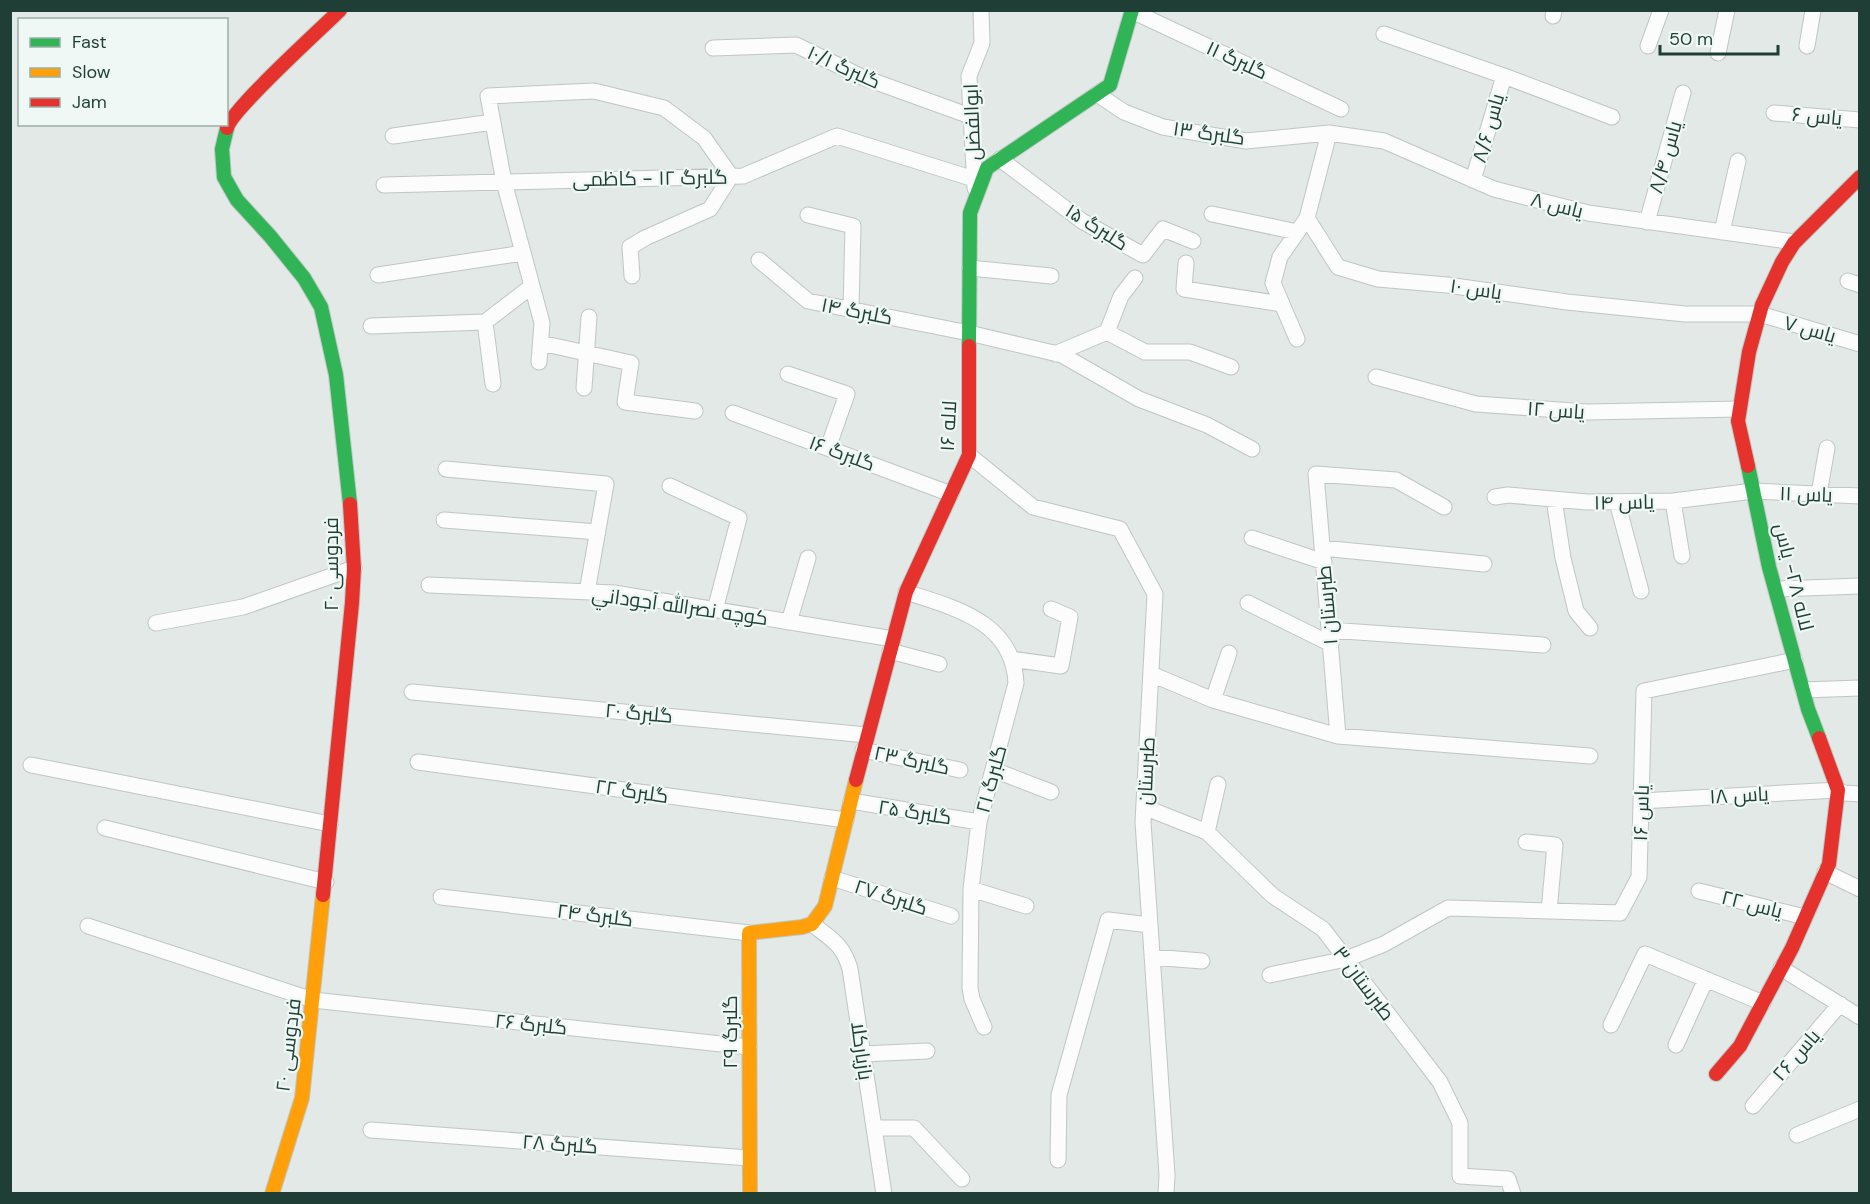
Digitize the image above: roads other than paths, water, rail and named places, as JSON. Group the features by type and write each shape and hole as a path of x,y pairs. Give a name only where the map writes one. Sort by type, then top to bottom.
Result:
{"street":[{"name":"فردوسی ۲۰","path":"228,123 340,10"},
{"name":"ابوالفضل","path":"975,199 969,76 982,43 981,10"},
{"path":"1648,45 1661,10"},
{"path":"1718,53 1727,10"},
{"path":"1807,45 1813,10"},
{"name":"لاله ۱۶","path":"812,924 825,906 863,750 906,592 969,455 970,213 987,168 1110,86 1132,11"},
{"name":"گلبرگ ۱۱","path":"1132,11 1341,109"},
{"path":"1384,34 1612,117"},
{"name":"گلبرگ ۱۰/۱","path":"713,48 796,45 862,77 970,116"},
{"name":"یاس ۸/۶","path":"1473,180 1504,76"},
{"path":"539,362 542,323 504,182 488,96 594,91 664,108 704,138 731,176 710,209 630,247 632,276"},
{"name":"یاس ۸/۴","path":"1647,222 1683,93"},
{"name":"گلبرگ ۱۳","path":"1097,94 1124,112 1163,127 1246,141 1329,133"},
{"name":"یاس ۶","path":"1774,113 1860,120"},
{"path":"393,136 493,122"},
{"name":"فردوسی ۲۰","path":"227,126 222,149 224,177 237,200 297,269 321,307 336,375 349,492 354,568 326,882 302,1098 272,1194"},
{"path":"1298,339 1273,283 1280,256 1307,218 1329,133"},
{"name":"یاس ۸","path":"1329,133 1384,141 1494,189 1588,213 1794,242"},
{"name":"گلبرگ ۱۲ - کاظمی","path":"384,185 743,176 837,136 974,179"},
{"name":"گلبرگ ۱۵","path":"1000,159 1082,220 1143,255 1163,229 1193,241"},
{"path":"1722,232 1738,161"},
{"name":"لاله ۲۸- یاس","path":"1716,1074 1740,1047 1781,968 1829,864 1838,789 1803,690 1776,589 1738,422 1739,409 1752,339 1772,280 1794,242 1860,177"},
{"path":"1212,214 1297,232"},
{"path":"808,215 853,226 851,310"},
{"name":"یاس ۱۰","path":"1307,218 1338,267 1378,279 1447,285 1567,302 1685,314 1760,314"},
{"path":"378,275 523,253"},
{"name":"گلبرگ ۱۴","path":"759,260 808,302 969,333 1062,355 1138,399 1207,425 1252,449"},
{"path":"1186,263 1184,289 1282,304"},
{"path":"970,268 1051,276"},
{"path":"1055,354 1107,332 1121,296 1135,278"},
{"path":"371,326 485,322 532,286"},
{"name":"یاس ۷","path":"1760,314 1860,344"},
{"path":"584,388 589,317"},
{"path":"485,322 493,384"},
{"path":"1107,332 1145,352 1190,352 1231,367"},
{"path":"541,344 631,363 625,402 695,411"},
{"path":"788,374 847,394 828,448"},
{"name":"یاس ۱۲","path":"1377,377 1476,404 1587,412 1739,409"},
{"name":"گلبرگ ۱۶","path":"733,413 951,494"},
{"path":"1820,494 1827,448"},
{"name":"طبرستان","path":"969,455 1033,507 1120,529 1155,594 1143,822 1167,1175 1166,1194"},
{"path":"446,469 606,484 587,592"},
{"name":"طبرستان ۱","path":"1338,736 1316,474 1396,480 1444,507"},
{"path":"670,486 739,518 715,610"},
{"name":"یاس ۱۱","path":"1753,491 1860,496"},
{"name":"یاس ۱۴","path":"1496,497 1508,495 1587,502 1673,501 1753,491"},
{"path":"1554,500 1563,558 1576,611 1590,628"},
{"path":"1673,501 1682,556"},
{"path":"1617,502 1641,591"},
{"path":"444,520 598,532"},
{"path":"1252,538 1323,555 1484,564"},
{"path":"789,622 808,558"},
{"path":"156,623 243,607 354,568"},
{"name":"كوچه نصرالله آجوداني","path":"429,585 614,593 789,622 891,645 939,664"},
{"path":"1776,589 1860,586"},
{"name":"گلبرگ ۲۱","path":"906,592 969,614 981,621 998,638 1015,670 1016,683 980,822 971,889 970,988 984,1028"},
{"path":"1248,603 1330,637 1543,645"},
{"path":"1011,659 1062,666 1070,617 1051,609"},
{"path":"1213,700 1229,652"},
{"name":"یاس ۱۶","path":"1346,959 1384,944 1448,908 1620,913 1639,877 1644,691 1795,660"},
{"path":"1150,674 1213,700 1338,736 1590,756"},
{"path":"1803,690 1860,688"},
{"name":"گلبرگ ۲۰","path":"412,693 867,735"},
{"name":"گلبرگ ۲۳","path":"863,750 960,770"},
{"name":"گلبرگ ۲۲","path":"418,762 846,820"},
{"path":"31,765 330,824"},
{"path":"994,770 1051,792"},
{"path":"1207,832 1218,784"},
{"name":"یاس ۱۸","path":"1641,801 1838,789 1844,793 1860,794"},
{"name":"گلبرگ ۲۵","path":"851,801 980,822"},
{"name":"طبرستان ۳","path":"1144,807 1207,832 1273,896 1323,929 1440,1082 1460,1124 1460,1176 1509,1179 1513,1194"},
{"path":"105,828 326,882"},
{"path":"1526,842 1555,844 1549,911"},
{"path":"1825,872 1860,889"},
{"name":"گلبرگ ۲۷","path":"832,878 951,916"},
{"path":"971,889 1026,906"},
{"name":"یاس ۲۲","path":"1699,891 1805,917"},
{"name":"گلبرگ ۲۴","path":"441,897 749,933"},
{"path":"1058,1160 1059,1095 1108,920 1150,925"},
{"path":"749,933 812,924"},
{"name":"بازیارکلا","path":"812,924 834,940 845,952 850,969 884,1194"},
{"name":"گلبرگ ۲۶","path":"88,926 313,1000 749,1047"},
{"name":"گلبرگ ۲۹","path":"749,933 750,1194"},
{"path":"1611,1025 1645,954 1763,1003"},
{"path":"1152,957 1202,961"},
{"path":"1270,975 1346,959"},
{"path":"1781,968 1860,1017"},
{"path":"1676,1045 1706,979"},
{"name":"یاس ۲۶","path":"1753,1106 1839,1004"},
{"path":"863,1054 927,1051"},
{"path":"1797,1135 1860,1109"},
{"path":"874,1128 914,1128 962,1179"},
{"name":"گلبرگ ۲۸","path":"371,1130 749,1158"}]}
